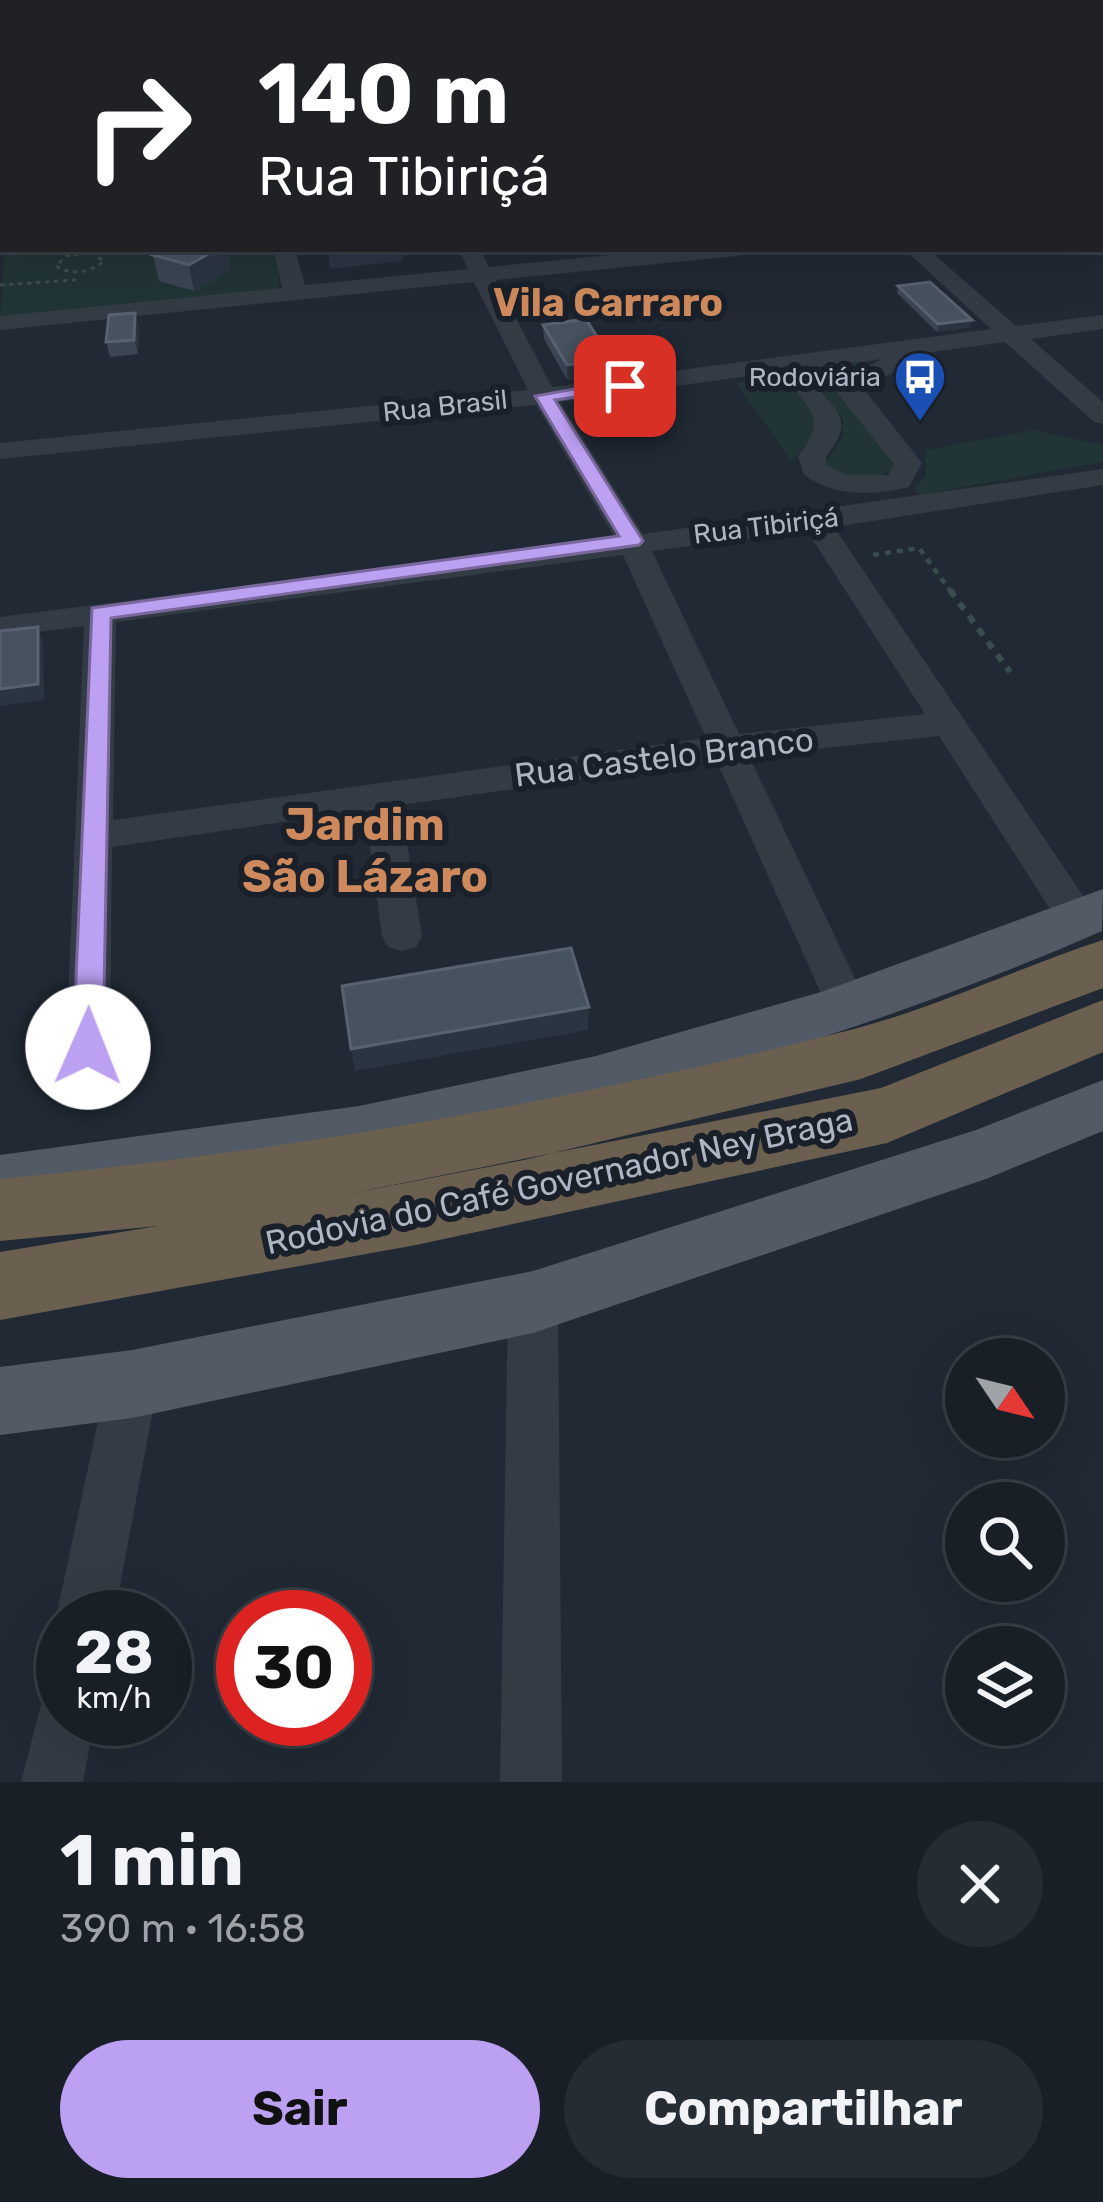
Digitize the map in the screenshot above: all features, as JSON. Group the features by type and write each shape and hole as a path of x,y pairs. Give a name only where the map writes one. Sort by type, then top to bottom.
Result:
{"highway":[{"name":"Rodovia do Café Governador Ney Braga","path":"0,1210 208,1190 524,1131 861,1053 1095,930"},
{"name":"Rodovia do Café Governador Ney Braga","path":"0,1286 416,1214 887,1114 1103,1025"}],"main road":[{"path":"0,1183 434,1119 654,1066 1095,930"},
{"path":"0,1401 132,1384 533,1302 986,1153 1103,1105"}],"street":[{"path":"285,252 296,298"},
{"path":"0,323 296,298 476,264 685,252"},
{"path":"917,252 1103,416"},
{"path":"476,264 544,396 632,541 848,1008"},
{"name":"Rua Brasil","path":"0,451 544,396 1103,322"},
{"path":"799,361 799,376 830,419 829,435 812,456 814,469 830,480 884,484 899,481 908,463 850,393 859,377 896,363 906,348"},
{"name":"Rua Tibiriçá","path":"0,627 632,541 814,521 1103,477"},
{"path":"814,521 1095,930"},
{"path":"88,1047 100,613"},
{"name":"Rua Castelo Branco","path":"92,836 726,747 951,723"},
{"path":"381,795 402,936"},
{"path":"531,1782 533,1302"},
{"path":"90,1590 132,1384"},
{"path":"52,1782 59,1746"}],"path":[{"path":"76,252 56,263 60,269 77,272 104,261 84,252"},
{"path":"75,291 77,272"},
{"path":"0,286 76,280"},
{"path":"840,560 919,548 1010,672"}],"shaded area":[{"path":"5,252 274,252 281,293 0,320"},
{"path":"874,360 847,373 836,393 890,455 893,469 878,477 837,474 826,462 842,438 843,419 812,376 822,365"},
{"path":"785,376 816,417 817,430 792,461 736,383"},
{"path":"1033,430 1103,445 1103,462 920,495 914,487 926,476 925,450"}],"building":[{"path":"158,252 212,252 189,265 153,255"},
{"path":"930,282 972,320 938,324 898,286"},
{"path":"135,313 134,340 106,342 109,315"},
{"path":"586,319 611,359 567,365 543,325"},
{"path":"38,627 38,684 0,689 0,631"},
{"path":"571,948 589,1007 351,1049 342,986"}],"place":[{"name":"Rodoviária","path":"920,423"}],"district":[{"name":"Vila Carraro","path":"608,303"},
{"name":"Jardim São Lázaro","path":"365,850"}],"route":[{"path":"88,1047 100,613 632,541 544,396 625,386"}]}
